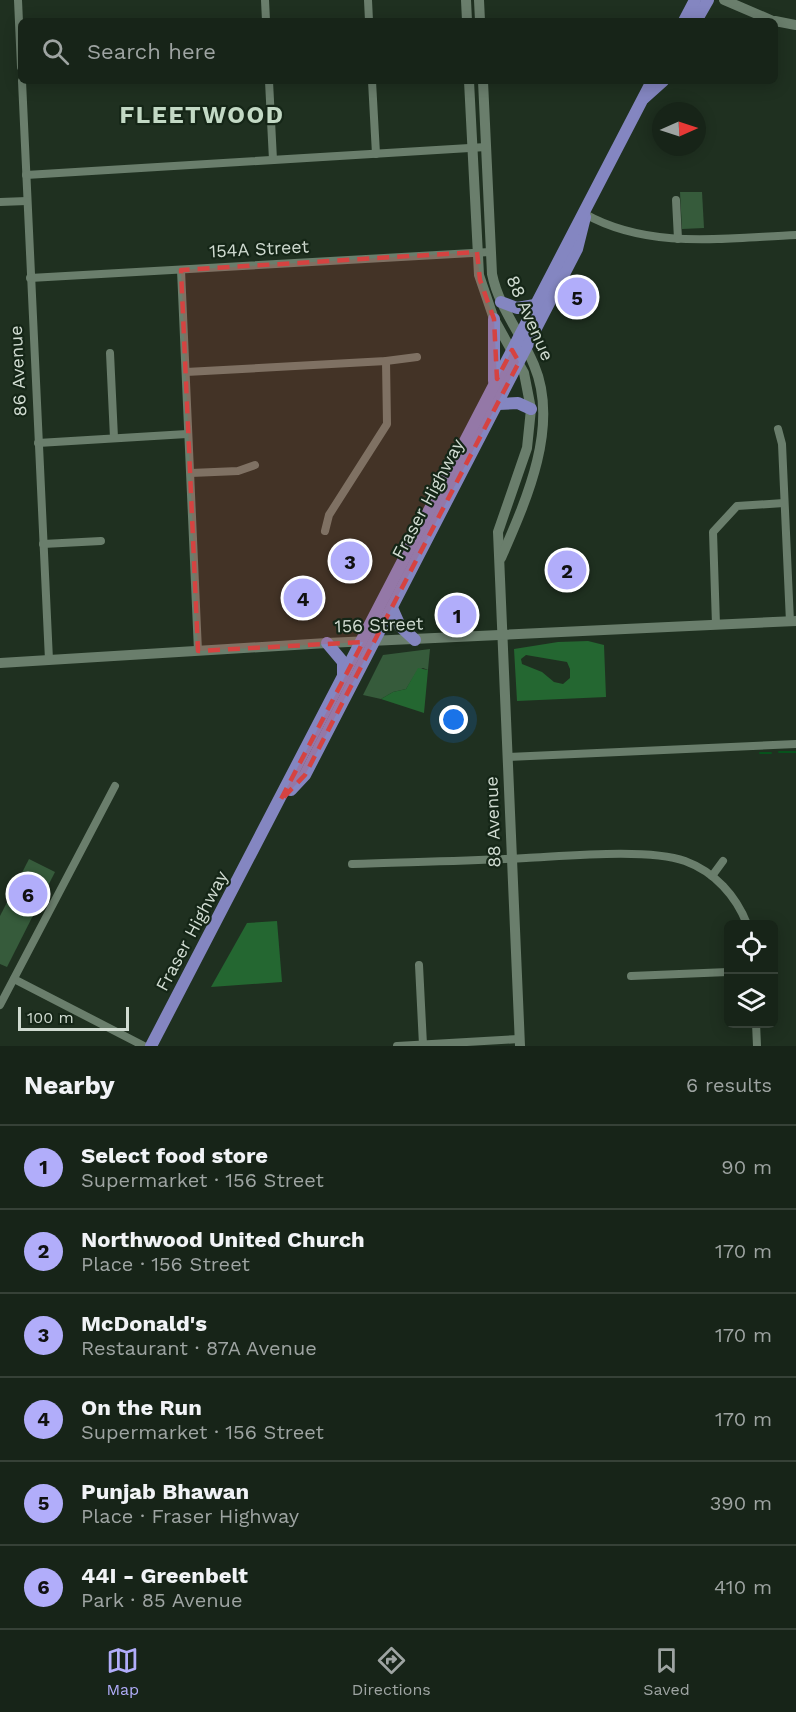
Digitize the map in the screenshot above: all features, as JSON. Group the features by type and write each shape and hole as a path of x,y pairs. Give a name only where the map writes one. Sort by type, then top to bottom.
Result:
{"main road":[{"path":"466,0 467,18"},
{"path":"479,0 480,18"},
{"path":"686,18 695,0"},
{"path":"698,18 708,0"},
{"path":"724,0 767,18"},
{"path":"778,22 796,25"},
{"name":"88 Avenue","path":"470,84 480,280 494,320 519,362 531,408 527,448 498,532 520,1042"},
{"name":"88 Avenue","path":"483,84 490,252 494,281 501,302 526,349 541,387 544,428 537,459 499,561"},
{"name":"Fraser Highway","path":"280,801 305,775 494,385 650,84"},
{"name":"Fraser Highway","path":"641,101 660,84"},
{"name":"Fraser Highway","path":"151,1046 342,681 392,608 498,404 577,249 586,208"},
{"path":"501,302 518,309 535,305"},
{"path":"494,320 494,385"},
{"path":"498,404 518,403 531,408"},
{"path":"392,608 400,626 415,640"},
{"name":"156 Street","path":"0,663 327,643 793,621"},
{"path":"327,643 343,662 342,681"}],"street":[{"path":"18,0 19,18"},
{"path":"266,0 266,18"},
{"path":"368,0 369,18"},
{"name":"86 Avenue","path":"22,84 49,660"},
{"path":"269,84 273,160"},
{"path":"372,84 376,154"},
{"path":"26,175 486,147"},
{"path":"676,200 678,239"},
{"path":"0,202 27,201"},
{"path":"586,208 614,229 678,239 796,235"},
{"name":"154A Street","path":"30,278 490,252"},
{"path":"181,270 198,651"},
{"path":"110,353 114,438"},
{"path":"186,372 386,361 417,357"},
{"path":"326,531 330,515 387,424 386,361"},
{"path":"777,429 782,444 793,621"},
{"path":"38,443 188,434"},
{"path":"191,473 238,471 255,465"},
{"path":"716,625 713,532 737,506 784,503"},
{"path":"43,544 101,541"},
{"path":"507,757 796,744"},
{"path":"0,1005 115,786"},
{"path":"352,864 512,858 660,856 684,861 712,876 730,894 745,920"},
{"path":"712,876 723,861"},
{"path":"419,965 423,1045"},
{"path":"631,976 724,972"},
{"path":"14,979 144,1046"},
{"path":"756,1028 758,1046"},
{"path":"397,1046 520,1042"}],"highlighted area":[{"path":"477,252 480,280 494,319 497,379 512,350 519,362 305,775 280,801 363,642 198,651 181,270"}],"green space":[{"path":"680,192 702,192 704,228 682,229"},
{"path":"588,641 604,645 606,697 517,701 514,649 558,642","holes":["526,655 567,662 570,678 563,684 554,682 542,672 522,664 521,659"]},
{"path":"430,649 428,670 423,668 417,671 406,689 393,692 381,699 363,695 383,655"},
{"path":"418,668 428,670 424,713 381,699 393,692 406,689"},
{"path":"29,859 55,872 7,967 0,964 0,916"},
{"path":"277,921 282,982 211,987 247,923"}],"waterway":[{"path":"779,752 796,752"},
{"path":"760,753 771,753"}],"place":[{"name":"Punjab Bhawan","path":"577,297"},
{"name":"McDonald's","path":"350,561"},
{"name":"Northwood United Church","path":"567,570"},
{"name":"On the Run","path":"303,598"},
{"name":"Select food store","path":"457,615"},
{"name":"44I - Greenbelt","path":"28,894"}],"district":[{"name":"FLEETWOOD","path":"202,115"}]}
